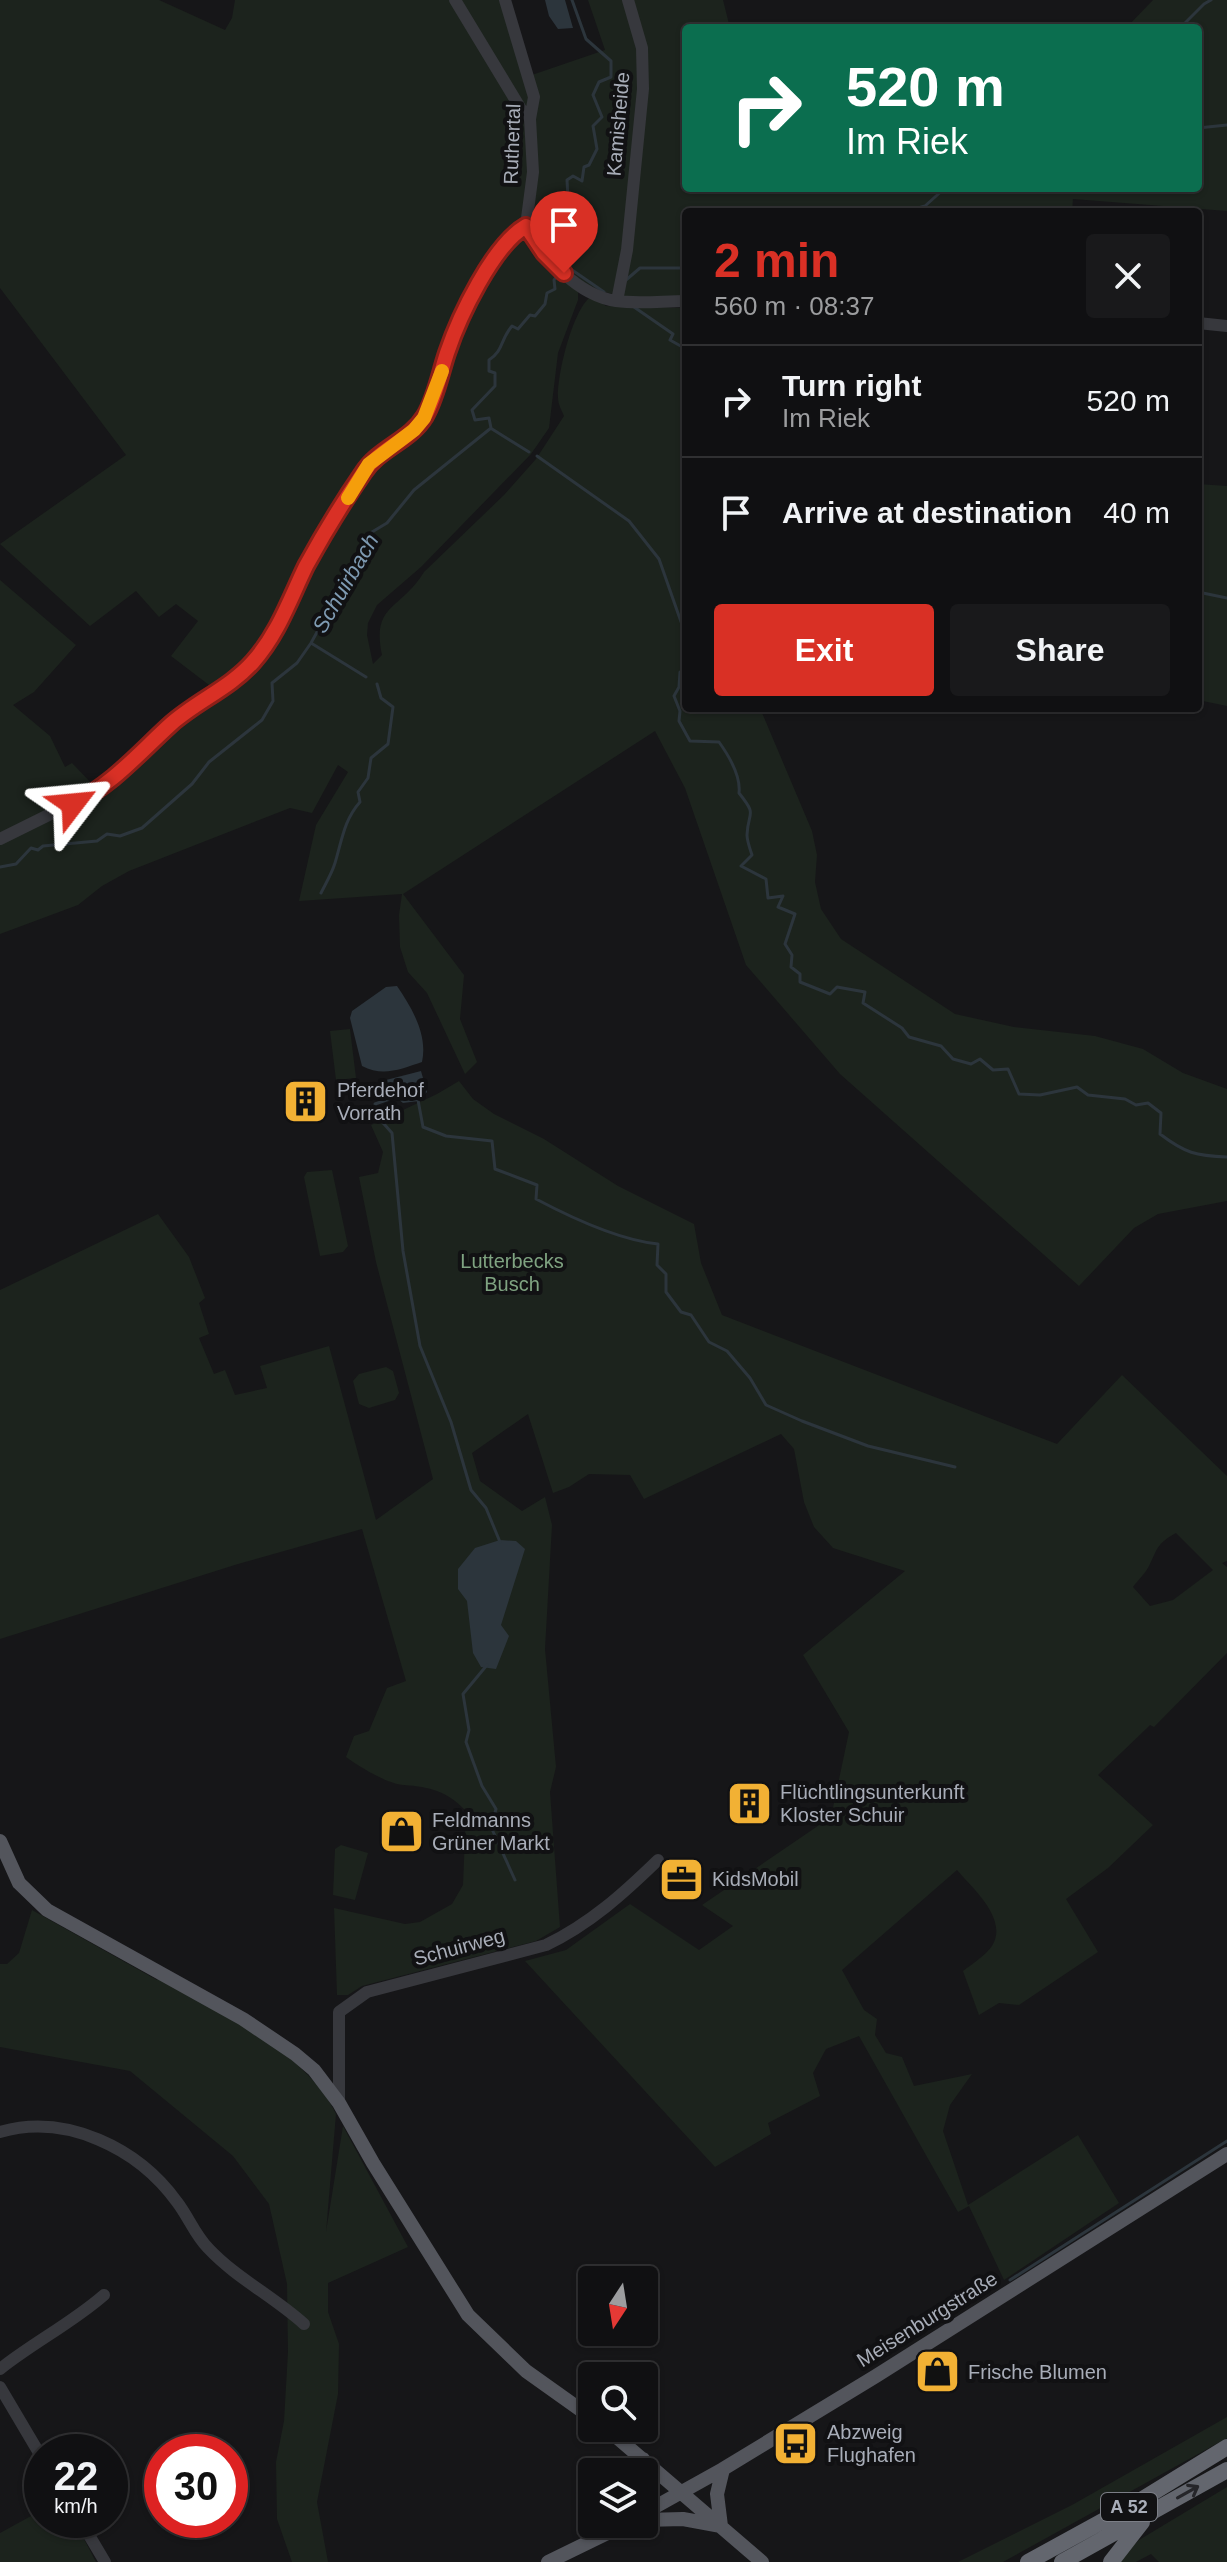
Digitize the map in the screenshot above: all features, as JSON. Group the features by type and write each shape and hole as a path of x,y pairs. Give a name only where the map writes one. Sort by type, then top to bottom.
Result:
{"highway":[{"name":"A 52","path":"1028,2562 1141,2500 1227,2447"},
{"name":"A 52","path":"1062,2562 1227,2470"},
{"path":"1111,2562 1149,2514"}],"main road":[{"name":"Schuirweg","path":"0,1841 19,1883 47,1910 263,2032 314,2070 339,2103 468,2315 515,2362 578,2408"},
{"name":"Meisenburgstraße","path":"658,2505 876,2376 1227,2154"},
{"path":"623,2442 642,2458"},
{"path":"721,2526 717,2494 723,2469"},
{"path":"658,2472 762,2562"},
{"path":"658,2520 683,2519 721,2526"},
{"path":"548,2562 597,2538"}],"street":[{"path":"455,0 530,119"},
{"name":"Ruthertal","path":"505,0 534,97 530,119 533,172 526,226"},
{"name":"Kamisheide","path":"617,301 627,250 643,89 642,48 628,0"},
{"path":"0,839 105,787 178,718 232,682 253,663 272,637 305,568 362,474 378,455 414,430 424,418 432,403 451,342 473,296 501,248 515,232 526,226 544,253 564,273 602,297 617,301 682,301"},
{"path":"1202,323 1227,326"},
{"name":"Schuirweg","path":"339,2103 339,2012 356,1998 367,1992 546,1945 573,1932 609,1906 658,1860"},
{"path":"0,2132 18,2127 71,2128 132,2156 176,2199 205,2246 234,2272 284,2306 304,2324"},
{"path":"0,2369 45,2336 80,2316 104,2295"},
{"path":"0,2387 28,2434"},
{"path":"91,2538 105,2562"}],"green space":[{"path":"0,0 159,0 225,30 232,18 235,0 499,0 526,77 605,50 588,0 623,0 647,76 631,0 723,0 729,24 682,24 682,192 1202,192 1202,24 1130,24 1153,0 1227,0 1227,211 1073,199 1072,208 682,208 682,298 635,297 605,292 591,286 562,265 537,235 519,220 493,257 476,297 514,237 524,235 578,287 578,300 558,353 549,428 531,454 421,567 377,605 368,623 367,635 373,664 382,655 380,638 384,616 536,459 564,416 558,400 560,374 573,327 585,303 592,296 606,306 682,308 682,712 762,712 812,831 817,855 815,882 821,909 841,939 955,1014 1014,1027 1095,1036 1143,1049 1183,1073 1227,1089 1227,1201 1158,1214 1134,1228 1079,1286 840,1074 746,965 685,788 655,731 403,894 464,975 460,1019 477,1062 465,1074 427,993 408,972 400,947 402,894 299,901 316,825 348,772 338,765 312,813 290,808 129,871 102,886 78,905 0,934 0,843 106,791 187,717 246,674 268,635 245,666 178,712 209,685 171,656 198,621 176,604 159,617 136,591 90,626 0,544 126,455 0,288"},
{"path":"1202,484 1227,486 1227,706 1202,701"},
{"path":"0,580 76,645 34,692 13,705 50,736 65,767 72,763 97,789 0,836"},
{"path":"350,1029 356,1078 336,1080 330,1031"},
{"name":"Lutterbecks Busch","path":"459,1081 473,1099 494,1114 544,1139 618,1186 694,1224 701,1263 722,1315 1057,1444 1122,1375 1227,1476 1227,1561 1222,1563 1227,1567 1227,1653 1154,1727 1150,1725 1098,1775 1153,1825 1108,1868 1066,1899 1098,1952 1019,2005 999,2003 979,2015 963,1971 992,1946 996,1925 979,1895 957,1870 842,1970 864,2010 877,2019 875,2035 886,2053 902,2057 914,2086 972,2074 950,2105 943,2131 968,2205 1078,2135 1119,2203 1004,2280 969,2206 958,2212 859,2036 826,2049 813,2073 820,2096 768,2123 771,2134 715,2167 525,1961 566,1950 630,1904 699,1950 733,1926 702,1905 831,1817 849,1732 803,1655 905,1571 833,1548 814,1527 804,1502 794,1449 781,1434 644,1499 630,1475 589,1474 553,1493 528,1414 472,1453 480,1481 522,1511 545,1497 552,1525 545,1649 556,1767 550,1792 560,1927 536,1941 362,1986 348,1995 337,1995 334,1908 405,1924 420,1922 452,1904 463,1885 466,1811 445,1795 390,1782 346,1757 354,1736 369,1731 387,1688 406,1681 362,1529 238,1564 0,1639 0,1290 158,1214 189,1257 205,1298 199,1303 209,1334 199,1338 214,1374 225,1370 235,1395 267,1388 260,1366 329,1346 376,1520 433,1479 376,1262 359,1177 378,1173 383,1152 371,1125","holes":["1176,1533 1213,1570 1173,1600 1150,1606 1133,1587 1159,1546"]},
{"path":"332,1170 348,1246 343,1252 320,1256 304,1177 307,1172"},
{"path":"386,1367 393,1371 399,1393 395,1400 369,1408 359,1404 353,1381 359,1374"},
{"path":"341,1845 368,1853 355,1900 333,1895 335,1849"},
{"path":"32,1910 157,1980 161,1974 259,2035 305,2072 323,2092 336,2114 326,2232 343,2126 408,2247 328,2283 328,2312 339,2344 338,2394 317,2502 328,2562 292,2562 277,2519 276,2462 284,2421 288,2352 287,2284 269,2204 233,2156 130,2071 0,2047 0,1964 7,1964 19,1953"},
{"path":"1227,2417 1227,2438 1003,2562 958,2562 1072,2505"},
{"path":"1227,2487 1227,2562 1159,2562 1151,2554 1136,2562 1117,2562 1139,2540"},
{"path":"24,2520 24,2538 83,2538 96,2562 0,2562 0,2533"}],"shaded area":[{"path":"545,0 565,0 573,28 558,29 549,16"},
{"path":"397,986 421,1032 422,1062 392,1071 377,1071 362,1066 350,1018 352,1011 386,987"},
{"path":"421,1071 427,1092 419,1101 403,1103 384,1088 386,1080"},
{"path":"500,1540 516,1541 525,1549 501,1625 509,1636 496,1669 481,1667 473,1653 467,1601 458,1589 458,1569 475,1548"}],"waterway":[{"name":"Schuirbach","path":"560,265 559,253 575,228 569,217 567,180 573,176 582,181 584,167 589,165 597,149 593,126 602,117 593,95 599,82 611,77 611,61 586,39 572,0"},
{"path":"1184,24 1211,0"},
{"path":"1202,128 1227,125"},
{"path":"918,208 925,206 941,192"},
{"path":"562,263 604,292"},
{"path":"626,280 640,268 682,268"},
{"name":"Schuirbach","path":"0,867 16,864 31,848 38,850 43,846 97,841 107,834 120,836 142,828 192,784 209,762 262,720 273,701 272,683 297,663 311,643 372,532 387,523 414,490 491,428 489,418 475,420 472,410 495,386 495,373 489,371 489,360 512,326 518,329 545,304 547,293 555,289 554,280 558,274"},
{"path":"634,307 673,334 670,340 682,347"},
{"path":"492,429 529,452"},
{"path":"537,456 629,521 659,559 682,625"},
{"path":"1202,593 1227,598"},
{"path":"311,643 366,677"},
{"path":"682,671 674,696 680,711 679,721 690,741 719,742 734,766 739,793 750,814 747,835 752,855 741,866 766,879 768,898 783,896 778,907 795,914 785,944 792,955 791,967 800,974 800,982 830,994 837,987 865,992 863,1003 902,1028 909,1037 941,1046 953,1059 971,1064 980,1059 993,1070 1008,1069 1019,1094 1040,1095 1077,1087 1088,1095 1125,1099 1136,1105 1148,1103 1161,1113 1160,1134 1191,1152 1227,1157"},
{"path":"321,893 334,867 347,823 360,802 358,792 368,778 371,758 388,744 393,707 381,698 377,684"},
{"path":"396,1093 395,1097 375,1104 376,1115 392,1133 403,1251 420,1346 451,1422 471,1490 486,1508 500,1542"},
{"path":"418,1100 423,1127 446,1136 492,1141 495,1169 537,1185 536,1199 611,1233 658,1244 657,1265 666,1274 666,1292 681,1312 691,1315 709,1342 727,1351 750,1378 766,1405 868,1446 955,1467"},
{"path":"487,1665 463,1694 469,1730 466,1742 482,1786 496,1809 491,1827 515,1880"},
{"path":"1010,2280 1227,2141"}],"slow traffic":[{"path":"348,498 369,464 414,430 424,418 442,371"}],"place":[{"name":"Pferdehof Vorrath","path":"306,1102"},
{"name":"Flüchtlingsunterkunft Kloster Schuir","path":"749,1804"},
{"name":"Feldmanns Grüner Markt","path":"401,1831"},
{"name":"KidsMobil","path":"681,1879"},
{"name":"Frische Blumen","path":"937,2372"},
{"name":"Abzweig Flughafen","path":"796,2443"}],"route":[{"path":"73,804 105,787 171,724 253,663 272,637 311,559 362,474 378,455 414,430 424,418 461,319 510,237 526,226 544,253 564,273"}]}
